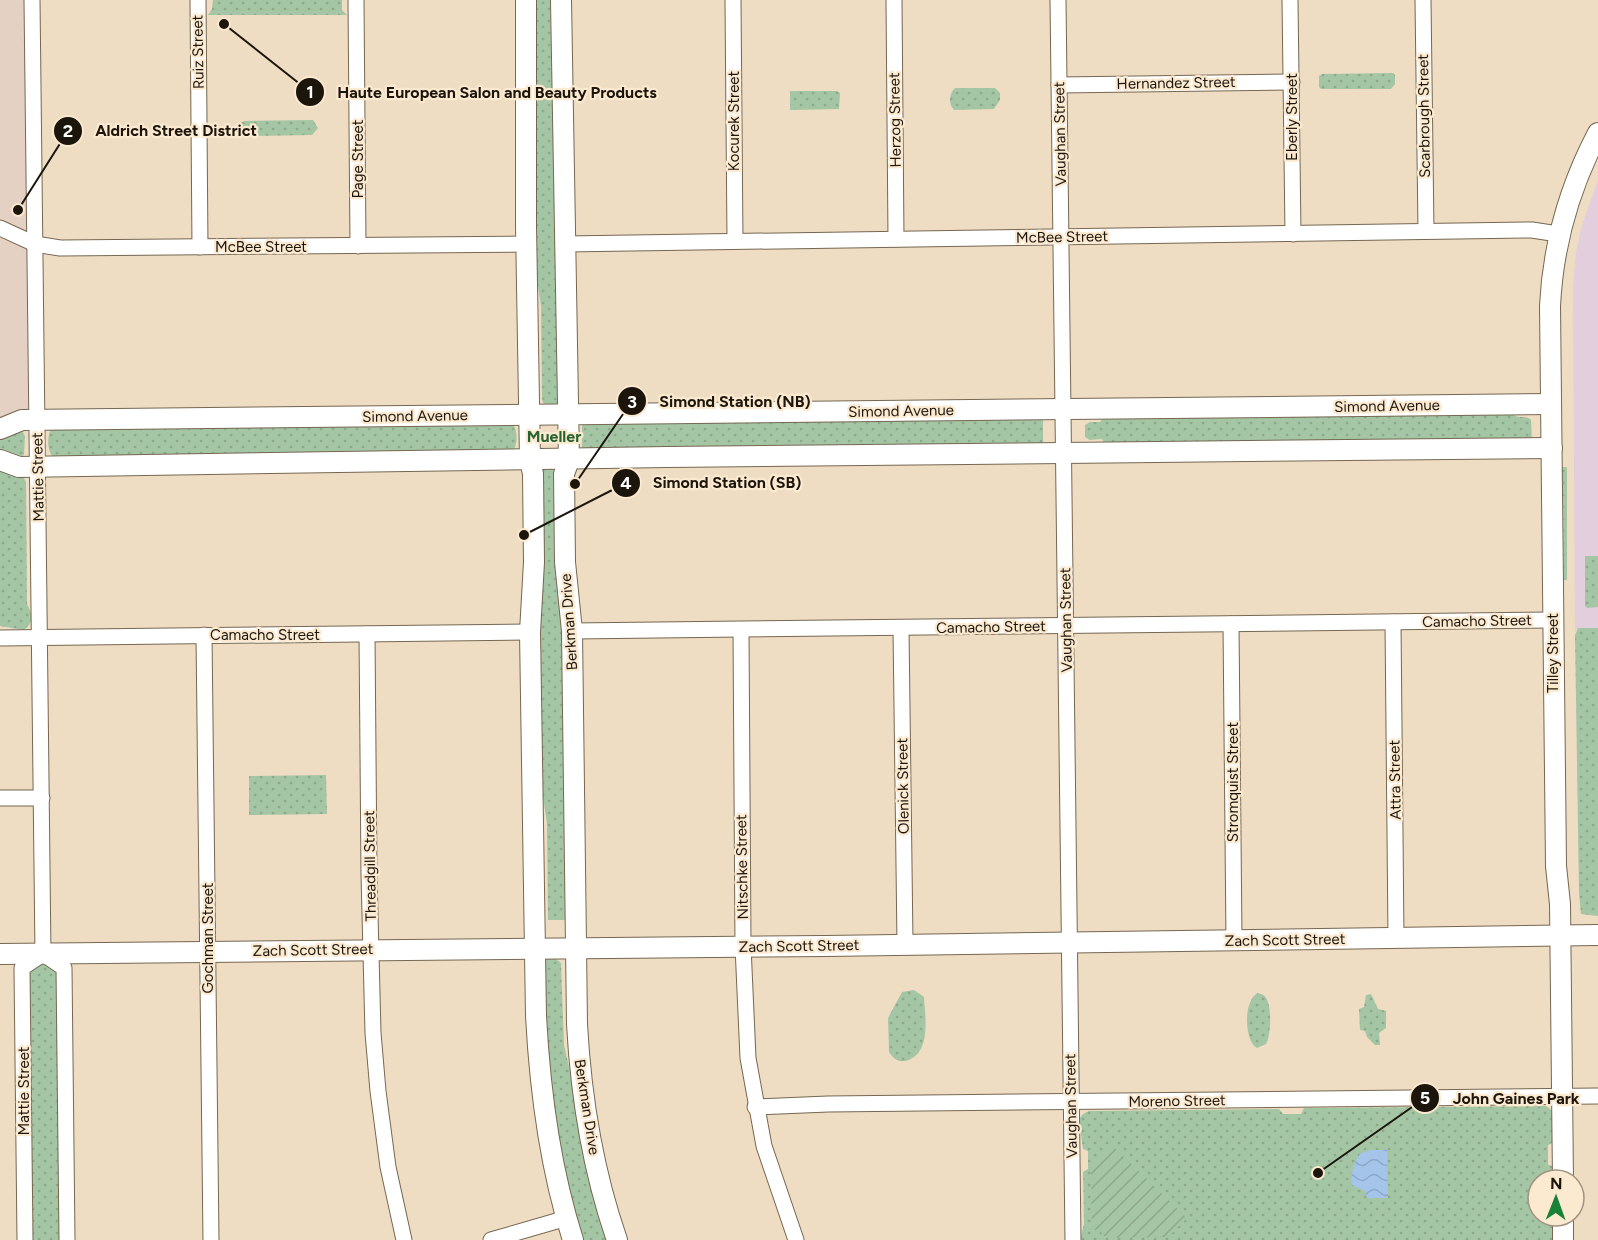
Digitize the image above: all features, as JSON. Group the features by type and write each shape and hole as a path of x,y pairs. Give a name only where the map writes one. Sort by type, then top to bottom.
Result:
{"street":[{"name":"Mattie Street","path":"25,1240 22,968 43,954 32,0"},
{"name":"Ruiz Street","path":"198,0 200,247"},
{"name":"Page Street","path":"356,0 358,246"},
{"path":"526,0 526,244 534,553 530,632 538,1066 553,1166 573,1240"},
{"name":"Berkman Drive","path":"561,0 569,460 564,474 565,562 572,631 575,948 579,1062 586,1113 602,1191 617,1240"},
{"name":"Kocurek Street","path":"733,0 735,241"},
{"name":"Herzog Street","path":"894,0 896,239"},
{"name":"Vaughan Street","path":"1058,0 1073,1240"},
{"name":"Eberly Street","path":"1290,0 1293,234"},
{"name":"Scarbrough Street","path":"1423,0 1426,231"},
{"name":"Hernandez Street","path":"1059,84 1292,82"},
{"name":"Tilley Street","path":"1563,1168 1553,620 1552,273 1558,234 1580,170 1598,133"},
{"name":"McBee Street","path":"0,228 35,244 60,248 526,244"},
{"name":"McBee Street","path":"565,244 1426,231 1532,230 1558,234"},
{"name":"Simond Avenue","path":"0,429 15,422 38,420 1551,404"},
{"path":"0,460 19,467 1551,448"},
{"name":"Camacho Street","path":"572,631 1553,620"},
{"name":"Attra Street","path":"1393,622 1396,938"},
{"name":"Stromquist Street","path":"1231,624 1234,940"},
{"name":"Olenick Street","path":"901,628 905,944"},
{"name":"Nitschke Street","path":"741,630 745,1026 755,1107 767,1156 796,1240"},
{"name":"Camacho Street","path":"0,638 530,632"},
{"name":"Threadgill Street","path":"367,634 373,1033 388,1167 404,1240"},
{"name":"Gochman Street","path":"204,635 211,1240"},
{"path":"0,798 42,798"},
{"name":"Zach Scott Street","path":"0,954 1598,935"},
{"path":"43,954 64,968 67,1240"},
{"name":"Moreno Street","path":"755,1107 828,1104 1598,1096"},
{"path":"491,1240 567,1218"}],"shaded area":[{"path":"0,0 32,0 38,420 0,429"},
{"path":"1598,180 1598,628 1578,628 1575,632 1573,289 1576,253 1582,225"}],"green space":[{"path":"213,0 342,0 342,10 347,15 208,15 212,9"},
{"path":"531,0 550,0 559,403 556,405 543,403 542,398 541,306 535,266"},
{"path":"1393,73 1395,84 1391,89 1321,89 1319,87 1319,76 1322,74"},
{"path":"955,88 995,88 1000,93 1000,100 994,109 954,110 950,99"},
{"path":"790,91 837,91 840,93 839,109 790,110"},
{"path":"313,120 318,128 312,135 246,136 240,134 237,129 239,123 245,121"},
{"path":"1513,414 1531,420 1532,442 1106,447 1102,439 1090,440 1085,437 1085,425 1090,422 1100,422 1106,415"},
{"path":"1043,415 1043,447 583,451 582,448 582,422"},
{"path":"512,423 517,437 513,451 53,457 48,443 51,429"},
{"path":"21,429 25,436 24,455 16,458 0,451 0,435"},
{"path":"0,466 23,476 26,482 27,604 32,618 24,630 0,626"},
{"path":"1559,467 1567,467 1567,580 1564,580 1563,483"},
{"path":"541,470 553,470 555,475 563,628 567,920 548,920 547,824 541,783 539,592"},
{"path":"1585,556 1598,556 1598,607 1587,608 1585,606"},
{"path":"1578,628 1598,628 1598,916 1581,914 1579,893 1575,635"},
{"path":"326,775 327,814 249,815 249,776"},
{"path":"556,959 561,963 564,1045 608,1240 581,1240 568,1194 546,1061 544,960"},
{"path":"35,965 51,965 57,971 61,1240 31,1240 29,968"},
{"path":"914,990 924,997 925,1034 920,1051 914,1057 900,1061 889,1052 888,1018 902,992"},
{"path":"1258,993 1268,1002 1270,1021 1266,1044 1257,1048 1250,1037 1247,1020 1250,1004"},
{"path":"1371,994 1378,1009 1386,1011 1386,1028 1379,1033 1380,1045 1375,1045 1367,1037 1365,1031 1360,1030 1359,1009 1364,1007 1366,995"},
{"path":"1546,1106 1555,1113 1552,1143 1548,1145 1548,1165 1553,1168 1526,1168 1526,1228 1556,1228 1558,1240 1080,1240 1084,1224 1083,1172 1088,1169 1088,1151 1083,1149 1079,1119 1083,1114 1089,1111 1279,1109 1283,1114 1301,1114 1304,1108"},
{"path":"1112,1145 1187,1218 1168,1237 1106,1238 1099,1230 1092,1230 1091,1166"}],"water":[{"path":"1370,1150 1387,1150 1388,1198 1367,1198 1365,1191 1352,1185 1352,1174 1356,1161 1360,1154"}],"place":[{"name":"Haute European Salon and Beauty Products","path":"224,24"},
{"name":"Aldrich Street District","path":"18,210"},
{"name":"Simond Station (NB)","path":"575,484"},
{"name":"Simond Station (SB)","path":"524,535"},
{"name":"John Gaines Park","path":"1318,1173"}],"district":[{"name":"Mueller","path":"554,436"}]}
